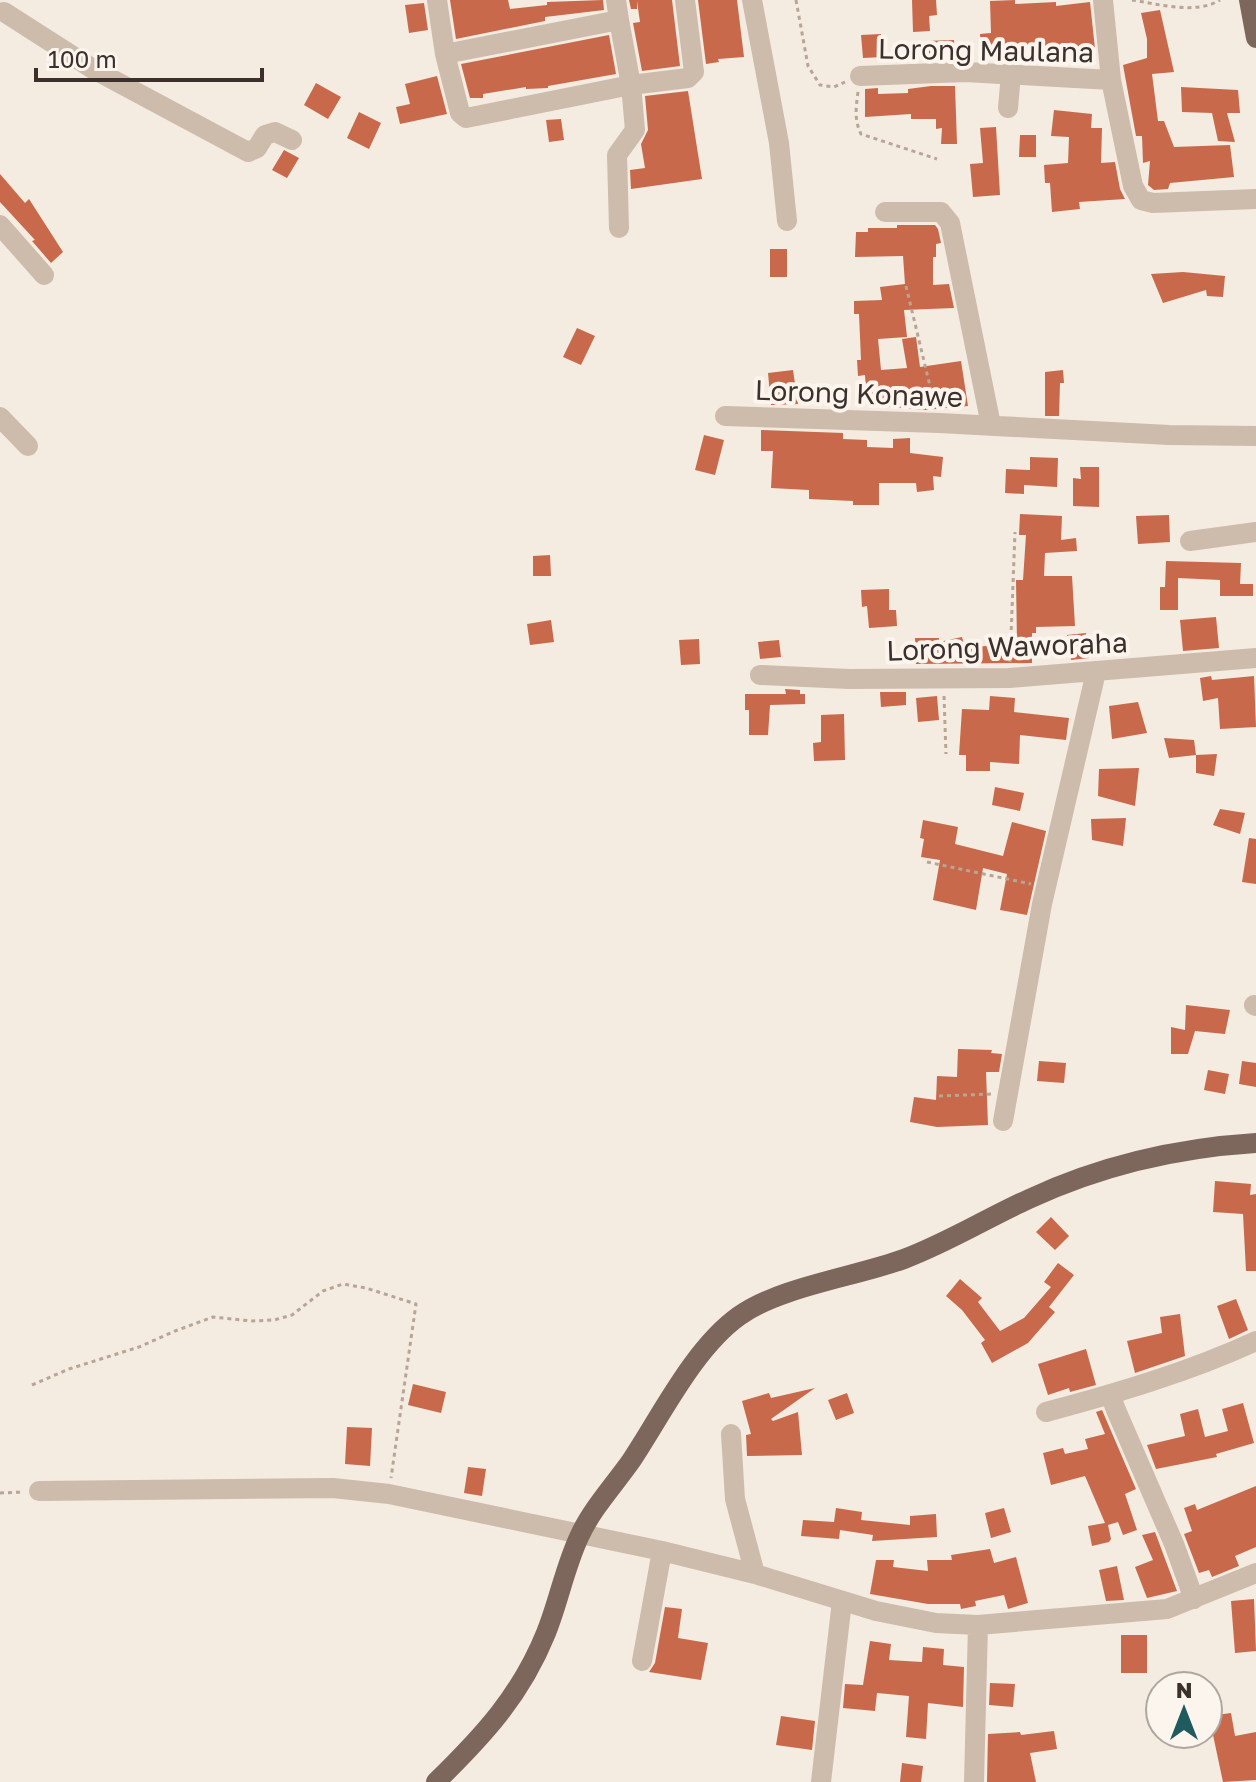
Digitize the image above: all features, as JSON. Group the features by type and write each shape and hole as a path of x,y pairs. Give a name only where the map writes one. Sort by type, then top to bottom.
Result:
{"main road":[{"path":"1249,0 1256,38"},
{"path":"436,1782 495,1722 525,1678 546,1632 580,1534 637,1451 668,1398 723,1329 755,1306 906,1259 1032,1197 1091,1173 1176,1151 1256,1143"}],"street":[{"path":"437,0 445,54 460,113 466,118 692,76 685,0"},
{"path":"752,0 779,143 787,221"},
{"path":"1103,0 1111,80 1133,186 1141,200 1153,203 1256,199"},
{"path":"4,10 93,69 248,152 257,148 265,135 275,132 292,140"},
{"path":"445,54 618,10 635,130 619,150 616,162 619,228"},
{"name":"Lorong Maulana","path":"860,76 965,72 1111,80"},
{"path":"1008,108 1011,74"},
{"name":"Lorong Konawe","path":"885,212 941,212 950,223 991,425"},
{"path":"0,225 44,275"},
{"name":"Lorong Konawe","path":"725,416 1256,436"},
{"path":"0,417 28,446"},
{"path":"1190,541 1256,532"},
{"name":"Lorong Waworaha","path":"760,675 943,680 1009,678 1256,658"},
{"path":"1003,1121 1046,888 1096,672"},
{"path":"1046,1412 1115,1394 1218,1358 1256,1341"},
{"path":"1115,1394 1113,1402 1116,1410 1174,1544 1194,1599"},
{"path":"731,1434 735,1499 755,1574"},
{"path":"39,1491 333,1488 389,1494 662,1551 755,1574 903,1618 936,1623 978,1625 1167,1609 1256,1573"},
{"path":"642,1661 662,1551"},
{"path":"821,1782 842,1601"},
{"path":"974,1782 978,1625"}],"path":[{"path":"796,0 808,66 820,85 834,87 860,76"},
{"path":"1132,0 1176,7 1211,6 1220,0"},
{"path":"860,76 855,113 861,134 937,159"},
{"path":"906,286 939,423"},
{"path":"1009,678 1015,532"},
{"path":"943,680 946,754"},
{"path":"927,862 1046,888"},
{"path":"939,1096 1008,1094"},
{"path":"32,1385 213,1317 274,1320 292,1315 323,1291 343,1284 366,1288 416,1304 389,1494"},
{"path":"0,1493 39,1491"}],"building":[{"path":"450,0 508,0 510,9 547,5 547,2 603,0 604,10 545,17 545,21 456,39"},
{"path":"629,0 672,0 680,66 642,71 633,23 640,22 637,1 637,9 631,9"},
{"path":"698,0 737,0 744,57 718,59 719,62 706,64"},
{"path":"912,0 936,0 937,15 929,16 930,31 913,32"},
{"path":"1015,0 1015,4 1056,2 1056,6 1090,2 1095,49 1076,51 1075,57 1055,57 1055,63 1034,63 1034,57 1010,58 1011,46 981,49 980,34 991,33 990,1"},
{"path":"424,3 428,30 409,33 405,5"},
{"path":"1160,10 1174,72 1152,74 1158,121 1164,121 1174,147 1230,145 1234,177 1170,183 1168,189 1154,190 1148,185 1150,161 1143,163 1142,136 1136,136 1123,65 1147,58 1147,39 1141,13"},
{"path":"881,34 883,57 863,58 861,35"},
{"path":"609,35 616,74 548,88 526,87 483,94 483,98 470,98 461,64"},
{"path":"954,40 955,59 926,60 925,41"},
{"path":"437,76 447,114 400,124 396,107 410,104 405,84"},
{"path":"316,83 341,97 328,119 304,105"},
{"path":"955,86 957,144 941,144 942,128 936,129 936,119 911,119 911,114 865,117 865,89 878,88 878,94 908,93 908,89"},
{"path":"1181,87 1238,90 1240,113 1227,113 1235,142 1218,141 1212,113 1182,112"},
{"path":"688,91 702,179 631,189 630,170 645,168 641,144 648,130 645,96"},
{"path":"1054,110 1092,114 1091,128 1102,128 1101,163 1115,162 1125,199 1079,202 1080,209 1052,212 1050,183 1045,183 1044,165 1068,163 1069,137 1051,136"},
{"path":"359,112 381,123 369,149 347,138"},
{"path":"561,119 564,140 549,142 546,120"},
{"path":"996,127 1000,195 973,197 970,164 983,163 980,128"},
{"path":"1020,135 1036,135 1036,157 1019,157"},
{"path":"284,150 299,158 287,178 272,170"},
{"path":"0,174 25,203 29,199 63,252 51,263 32,241 35,240 0,202"},
{"path":"897,225 935,225 938,229 941,243 936,244 936,257 933,257 933,285 949,284 954,308 904,310 907,337 878,339 881,370 907,368 902,339 916,337 920,367 961,361 968,406 925,410 867,405 865,375 858,376 857,360 861,360 859,314 854,314 854,301 882,300 880,287 905,284 903,256 855,257 856,232 868,232 868,228 897,228"},
{"path":"770,249 787,249 787,277 770,277"},
{"path":"1183,272 1225,276 1223,297 1207,296 1206,290 1163,303 1151,274"},
{"path":"577,328 595,336 581,365 563,357"},
{"path":"793,370 798,404 771,405 768,373"},
{"path":"1063,370 1059,416 1045,416 1045,372"},
{"path":"761,430 843,433 843,439 867,440 867,447 893,448 893,439 910,438 910,453 943,457 941,477 933,476 934,490 917,492 916,483 879,483 879,505 809,499 809,490 771,488 773,451 761,451"},
{"path":"704,435 724,440 715,475 695,470"},
{"path":"1030,457 1058,458 1057,487 1024,485 1024,494 1005,493 1006,469 1030,470"},
{"path":"1080,467 1099,467 1099,507 1073,506 1073,478 1081,479"},
{"path":"1020,514 1062,516 1061,540 1076,538 1077,551 1045,553 1044,576 1072,576 1075,626 1036,627 1036,633 1032,633 1032,663 916,664 915,638 939,638 939,642 962,637 965,648 1017,643 1016,580 1023,580 1026,535 1019,535"},
{"path":"1169,515 1170,542 1138,544 1136,516"},
{"path":"550,555 551,576 533,576 533,556"},
{"path":"1166,561 1241,563 1240,584 1253,584 1253,596 1220,596 1220,580 1178,578 1178,610 1160,610 1160,587 1165,587"},
{"path":"889,589 889,610 896,610 897,626 869,628 867,606 862,607 861,590"},
{"path":"1216,617 1219,648 1183,651 1180,620"},
{"path":"551,620 554,642 530,645 527,624"},
{"path":"1086,633 1089,658 1071,660 1067,635"},
{"path":"699,639 700,664 681,665 679,640"},
{"path":"779,640 781,657 760,659 758,642"},
{"path":"1211,676 1212,680 1254,676 1256,727 1220,729 1218,698 1203,701 1200,678"},
{"path":"785,689 800,690 800,694 805,694 805,704 770,705 768,735 749,735 749,710 745,710 745,694 786,694"},
{"path":"880,692 906,692 906,705 881,707"},
{"path":"937,696 939,720 918,722 916,698"},
{"path":"990,696 1015,698 1014,712 1069,718 1066,740 1020,735 1019,764 990,762 990,771 966,771 966,755 959,755 962,709 989,710"},
{"path":"1138,702 1147,733 1112,739 1109,706"},
{"path":"844,714 845,760 814,761 813,743 821,742 821,715"},
{"path":"1164,738 1194,740 1196,755 1169,758"},
{"path":"1217,754 1214,776 1196,773 1196,755"},
{"path":"1139,768 1135,806 1098,796 1099,769"},
{"path":"995,787 1024,793 1020,811 992,805"},
{"path":"1220,809 1245,813 1240,834 1213,825"},
{"path":"1126,818 1123,846 1092,840 1091,819"},
{"path":"923,820 958,827 955,844 1003,856 1012,822 1046,831 1027,915 1000,910 1007,874 983,868 976,910 933,900 940,860 921,857"},
{"path":"1249,838 1256,839 1256,884 1242,882"},
{"path":"1186,1005 1230,1010 1225,1034 1195,1031 1188,1054 1171,1054 1171,1027 1185,1030"},
{"path":"958,1049 992,1050 991,1053 1002,1054 999,1072 986,1072 988,1125 937,1127 910,1122 914,1097 936,1100 937,1076 957,1077"},
{"path":"1039,1061 1066,1063 1064,1083 1037,1081"},
{"path":"1242,1061 1256,1063 1256,1087 1239,1084"},
{"path":"1208,1070 1229,1074 1225,1094 1204,1090"},
{"path":"1215,1181 1251,1184 1250,1195 1256,1194 1256,1271 1246,1271 1243,1214 1213,1212"},
{"path":"1051,1217 1069,1236 1055,1250 1036,1232"},
{"path":"1058,1263 1074,1275 1049,1307 1055,1312 1028,1343 992,1363 981,1343 985,1340 962,1310 946,1296 960,1279 982,1298 978,1302 1000,1331 1024,1318 1051,1287 1044,1282"},
{"path":"1236,1299 1248,1330 1229,1339 1217,1306"},
{"path":"1180,1314 1185,1356 1135,1373 1127,1341 1162,1333 1160,1317"},
{"path":"1086,1349 1096,1385 1070,1392 1069,1388 1048,1395 1038,1364"},
{"path":"413,1384 446,1392 441,1413 408,1405"},
{"path":"815,1388 771,1419 773,1421 798,1412 802,1455 747,1456 746,1435 751,1434 742,1401 769,1393 771,1398"},
{"path":"847,1393 854,1413 836,1420 828,1400"},
{"path":"1243,1403 1254,1443 1216,1454 1217,1457 1156,1469 1147,1445 1185,1436 1180,1414 1198,1409 1205,1437 1228,1431 1222,1409"},
{"path":"1102,1410 1136,1489 1125,1494 1137,1530 1123,1535 1118,1522 1108,1525 1109,1542 1092,1546 1088,1526 1105,1523 1085,1476 1051,1485 1043,1453 1063,1448 1065,1454 1088,1449 1085,1439 1105,1434 1096,1412"},
{"path":"347,1427 372,1428 370,1466 345,1464"},
{"path":"468,1467 486,1469 482,1496 464,1493"},
{"path":"1256,1486 1256,1547 1235,1556 1239,1566 1212,1577 1209,1570 1199,1573 1184,1534 1192,1531 1184,1508 1195,1504 1197,1510"},
{"path":"836,1508 862,1512 861,1520 910,1525 910,1516 936,1514 937,1537 872,1541 873,1535 840,1530 839,1539 801,1536 803,1520 834,1522"},
{"path":"1004,1508 1011,1532 991,1538 985,1513"},
{"path":"1155,1532 1177,1591 1147,1598 1135,1567 1153,1560 1142,1535"},
{"path":"990,1549 994,1563 1016,1557 1028,1603 1008,1609 1004,1595 975,1601 976,1606 961,1609 960,1604 928,1604 870,1594 876,1560 894,1560 893,1567 928,1571 927,1560 952,1560 951,1555"},
{"path":"1117,1566 1124,1600 1106,1601 1099,1570"},
{"path":"1254,1599 1256,1651 1235,1653 1231,1601"},
{"path":"665,1607 682,1609 678,1638 708,1643 701,1680 649,1672 655,1663"},
{"path":"1121,1635 1147,1635 1147,1670 1144,1673 1121,1673"},
{"path":"870,1641 891,1644 889,1660 922,1662 923,1647 944,1649 943,1665 964,1667 963,1707 928,1703 926,1739 906,1737 909,1696 877,1693 875,1711 843,1708 845,1684 863,1685"},
{"path":"990,1683 1015,1684 1013,1707 989,1705"},
{"path":"1231,1713 1235,1736 1256,1732 1256,1780 1223,1782 1216,1750 1224,1750 1224,1714"},
{"path":"781,1716 815,1721 812,1750 776,1745"},
{"path":"1054,1731 1057,1749 1030,1753 1036,1782 987,1782 988,1734 1020,1732 1021,1735"},
{"path":"902,1763 923,1766 921,1782 900,1782"}]}
